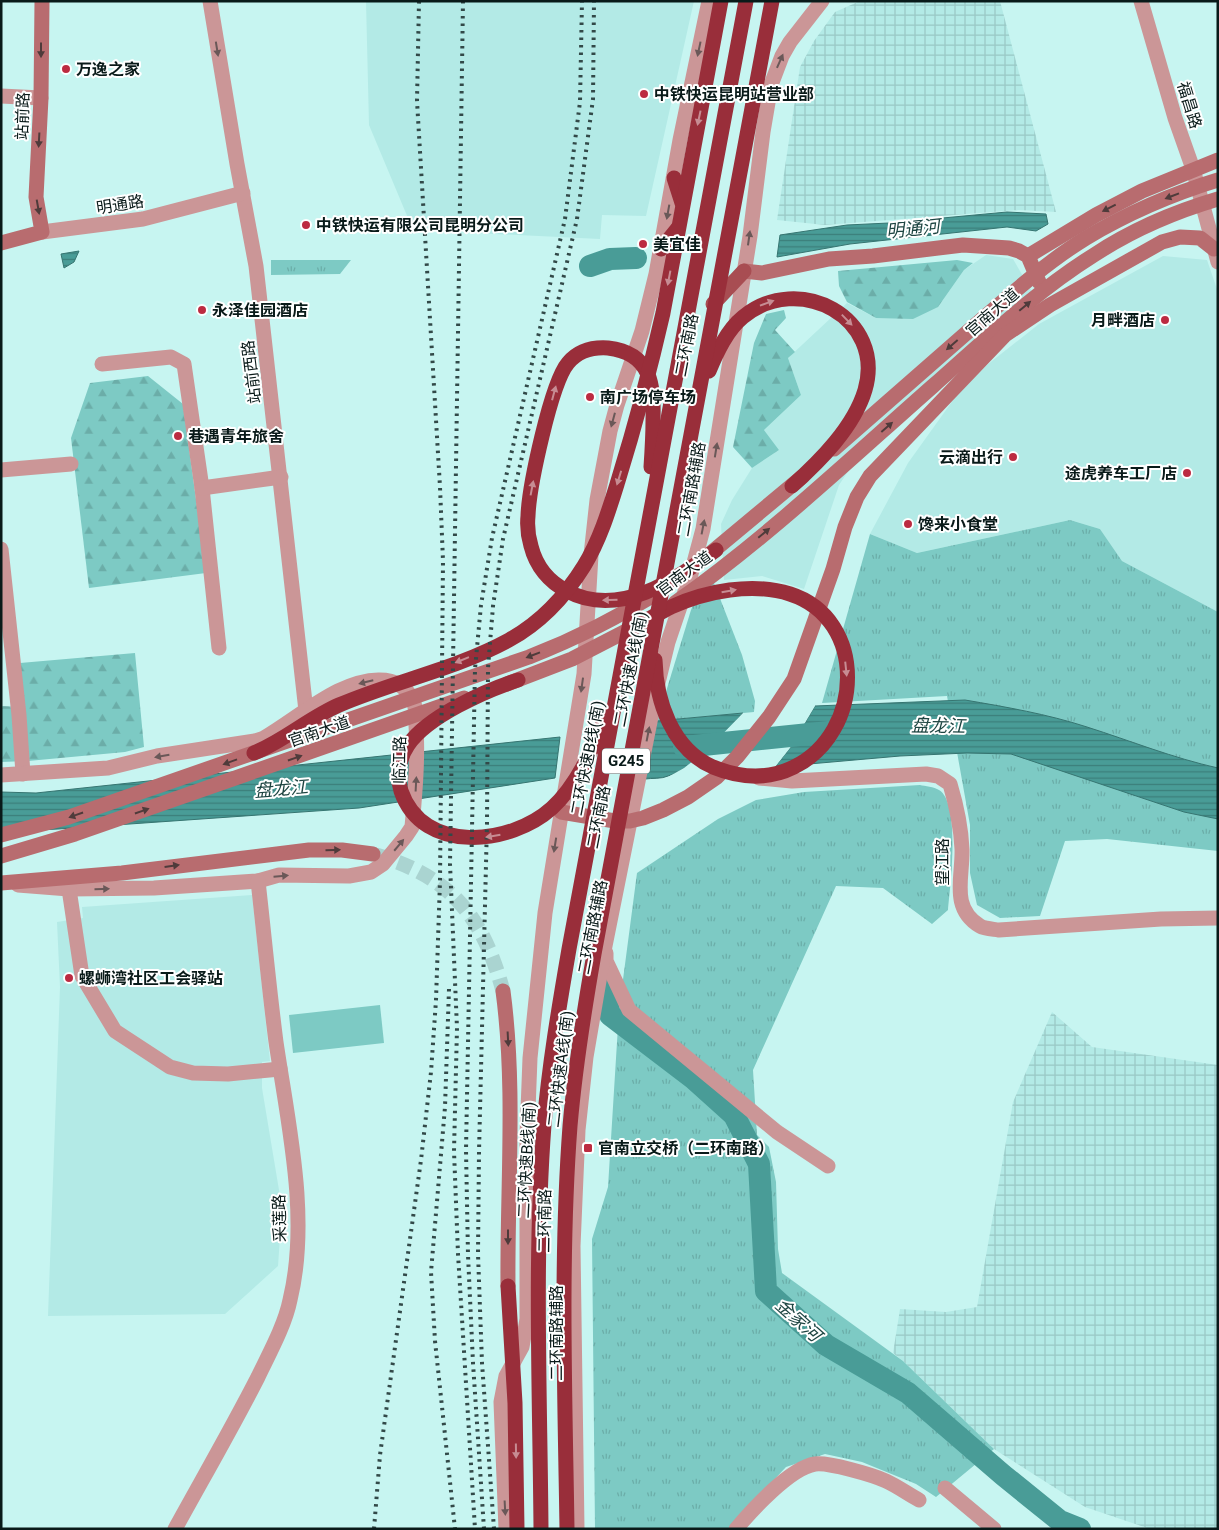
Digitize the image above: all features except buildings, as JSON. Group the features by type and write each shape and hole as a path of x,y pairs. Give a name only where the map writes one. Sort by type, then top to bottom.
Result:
{"highway":[{"path":"254,753 277,743 318,716 340,705 502,644 532,624 555,604 584,566 598,538 630,441 663,313 721,1"},
{"name":"二环快速B线(南)","path":"543,1529 540,1231 542,1157 556,1023 631,631 641,562 747,1"},
{"name":"二环快速A线(南)","path":"567,1529 565,1239 573,1093 589,982 772,1"},
{"path":"674,178 683,204"},
{"path":"661,249 679,227"},
{"path":"689,447 698,404 708,373 728,336 742,318 761,306 782,299 804,299 827,305 846,318 860,338 867,362 865,389 854,414 834,443 813,467 792,486"},
{"path":"641,562 651,462 654,401 652,382 644,366 634,356 618,350 600,348 584,351 572,359 562,372 555,389 530,497 528,525 530,545 541,568 558,586 570,593 597,600 617,600 638,595 665,583 716,550"},
{"path":"518,680 484,694 441,717 418,733 407,746 399,767 400,789 412,811 433,829 466,838 492,836 506,834 541,817 562,798 579,774 606,715 631,631 653,617 660,613 678,604 706,596 739,589 774,590 804,600 823,614 837,634 844,650 847,670 847,690 844,709 837,726 827,741 802,764 770,776 738,775 709,765 694,754 675,733 665,713 660,694 655,666 655,648 656,630 657,621 658,612 660,603"},
{"path":"508,1286 515,1403 517,1529"}],"main road":[{"name":"站前路","path":"42,1 41,98 36,196 42,232"},
{"name":"二环南路","path":"543,1529 543,1231 548,1124 554,1066 565,988 747,1"},
{"name":"二环南路","path":"563,1529 561,1231 566,1125 573,1060 584,991 623,821 712,305 768,1"},
{"path":"1028,256 1096,214 1142,191 1218,160"},
{"name":"官南大道","path":"1,835 63,819 512,663 604,623 649,598 681,577 716,550 1051,262 1085,239 1137,211 1171,196 1218,180"},
{"name":"官南大道","path":"1,856 75,834 518,680 572,659 631,631 680,599 745,549 1062,276 1095,254 1136,231 1218,199"},
{"name":"明通路","path":"1,243 42,232"},
{"path":"561,812 623,821 652,814 675,804 702,788 738,757 769,717 794,679 833,569 845,527 857,498 870,476 1005,335 1050,305 1162,242 1180,237 1200,238 1216,253"},
{"path":"712,305 744,271 762,273 829,259 873,256 963,245 1009,248 1028,256 1050,305"},
{"path":"1,883 122,873 310,850 342,850 376,860"},
{"path":"504,991 508,1024 510,1111 508,1286"}],"street":[{"name":"站前西路","path":"210,1 256,266 306,711"},
{"name":"二环南路辅路","path":"506,1529 501,1402 506,1376 522,1347 527,1319 527,1136 530,1066 546,913 584,674 593,530 603,465 617,405 649,306 709,1"},
{"name":"二环南路辅路","path":"577,1529 573,1307 575,1175 578,1122 586,1057 605,946 623,821 663,663 692,574 703,529 744,271 763,132 772,85 778,65 786,49 822,1"},
{"name":"福昌路","path":"1141,1 1175,118 1193,169 1216,253"},
{"path":"1,96 41,98"},
{"name":"明通路","path":"42,232 143,219 243,193"},
{"path":"102,364 171,356 184,364 202,488 219,648"},
{"path":"1,470 71,464"},
{"path":"202,488 281,477"},
{"path":"1,549 23,774"},
{"name":"临江路","path":"1,775 108,768 157,756 255,741 264,738 338,691 369,680 386,680 405,689 416,708 418,746 412,827 406,836 376,860 371,872 349,876 279,876 258,881 154,888 69,889 1,883"},
{"name":"望江路","path":"723,771 746,774 763,779 792,781 926,774 938,776 950,784 955,801 962,848 959,894 965,913 981,927 999,930 1161,919 1218,918"},
{"name":"采莲路","path":"175,1529 244,1406 272,1349 290,1301 297,1254 298,1204 258,881"},
{"path":"69,889 82,976 115,1031 170,1067 193,1074 228,1074 280,1068"},
{"path":"605,946 606,961 629,1010 778,1132 828,1166"},
{"path":"736,1529 759,1501 801,1468 816,1464 832,1465 885,1481 919,1500"},
{"path":"945,1488 994,1529"}],"shaded area":[{"path":"366,1 694,1 646,216 602,215 600,239 413,230 369,125"},
{"path":"860,1 1000,1 1056,212 1019,210 825,225 777,220 800,67 814,41 835,12"},
{"path":"986,255 1013,259 1037,300 849,470 839,485 804,589 762,576 724,580 721,524 732,500 752,468 779,450 764,430 801,395 788,358 847,303 876,318 938,307 964,270"},
{"path":"1163,256 1207,260 1218,292 1218,612 1122,561 1100,529 1070,520 917,553 870,534 908,463 956,396 987,365 1039,324"},
{"path":"252,895 270,1061 262,1062 262,1088 282,1208 278,1266 225,1314 48,1316 60,987 57,922 83,918 82,907"},
{"path":"1052,1012 1092,1047 1218,1065 1218,1529 1150,1529 1085,1507 994,1449 893,1353 900,1309 946,1312 977,1307 1013,1102"}],"green space":[{"path":"271,260 351,260 340,274 271,275"},
{"path":"957,260 973,263 964,270 938,307 913,319 876,318 847,302 839,286 838,271"},
{"path":"784,310 786,318 775,330 795,352 788,358 801,395 764,430 779,450 752,468 733,447 754,343 766,314"},
{"path":"148,376 183,404 206,573 89,588 71,438 90,383"},
{"path":"1070,520 1100,529 1122,561 1218,612 1218,851 1107,839 1065,841 1040,916 1000,918 977,905 970,873 970,825 947,696 822,703 870,534 917,553"},
{"path":"704,579 714,583 742,655 755,701 754,712 657,721 691,610"},
{"path":"135,653 144,747 125,752 1,762 1,706 23,707 20,663"},
{"path":"920,785 939,790 946,798 950,811 952,865 948,910 932,924 883,888 836,886 753,1070 757,1135 769,1147 776,1182 778,1249 782,1273 903,1361 994,1449 936,1497 916,1484 862,1462 825,1454 786,1467 728,1529 595,1529 592,1239 608,1187 619,1010 637,873 718,819 756,800 804,792"},
{"path":"380,1005 384,1043 293,1053 289,1015"}],"water":[{"path":"1007,212 1046,214 1048,224 1036,231 1007,227 850,244 777,257 780,235 847,225"},
{"path":"79,251 74,262 64,268 61,254"},
{"path":"965,700 1057,718 1218,768 1218,819 1184,812 1011,754 967,753 900,756 775,767 790,748 815,706"},
{"path":"743,713 709,749 689,765 666,777 645,779 657,721"},
{"path":"560,737 555,778 359,808 1,832 1,792 36,793"}],"pier":[{"path":"812,706 815,706 790,748 775,767 772,767 788,746"},
{"path":"743,713 746,713 709,752 685,770 668,777 684,768 707,750"}],"waterway":[{"name":"明通河","path":"590,266 610,259 636,258"},
{"name":"盘龙江","path":"684,747 829,732"},
{"name":"金家河","path":"602,989 610,1015 694,1079 734,1115 759,1164 766,1291 826,1345 908,1393 1003,1475 1060,1521 1080,1529"}],"tunnel":[{"path":"376,855 425,875 444,888 461,904 474,921 485,942 503,991"}],"railway":[{"path":"374,1529 380,1455 421,1160 431,1072 436,1000 440,881 443,561 417,101 419,1"},
{"path":"463,1 450,864 457,1028 454,1151 458,1254 475,1529"},
{"path":"484,1529 473,1363 466,1150 475,669 481,605 492,538 565,219 580,102 582,1"},
{"path":"494,1529 482,1363 478,1254 487,823 488,668 493,606 503,539 577,219 593,99 594,1"},
{"path":"449,989 445,1107 431,1272 435,1341 455,1529"}],"place":[{"name":"万逸之家","path":"66,69"},
{"name":"中铁快运昆明站营业部","path":"644,94"},
{"name":"中铁快运有限公司昆明分公司","path":"306,225"},
{"name":"美宜佳","path":"643,244"},
{"name":"永泽佳园酒店","path":"202,310"},
{"name":"月畔酒店","path":"1165,320"},
{"name":"南广场停车场","path":"590,397"},
{"name":"巷遇青年旅舍","path":"178,436"},
{"name":"云滴出行","path":"1013,457"},
{"name":"途虎养车工厂店","path":"1187,473"},
{"name":"馋来小食堂","path":"908,524"},
{"name":"螺蛳湾社区工会驿站","path":"69,978"},
{"name":"官南立交桥（二环南路）","path":"588,1148"}]}
